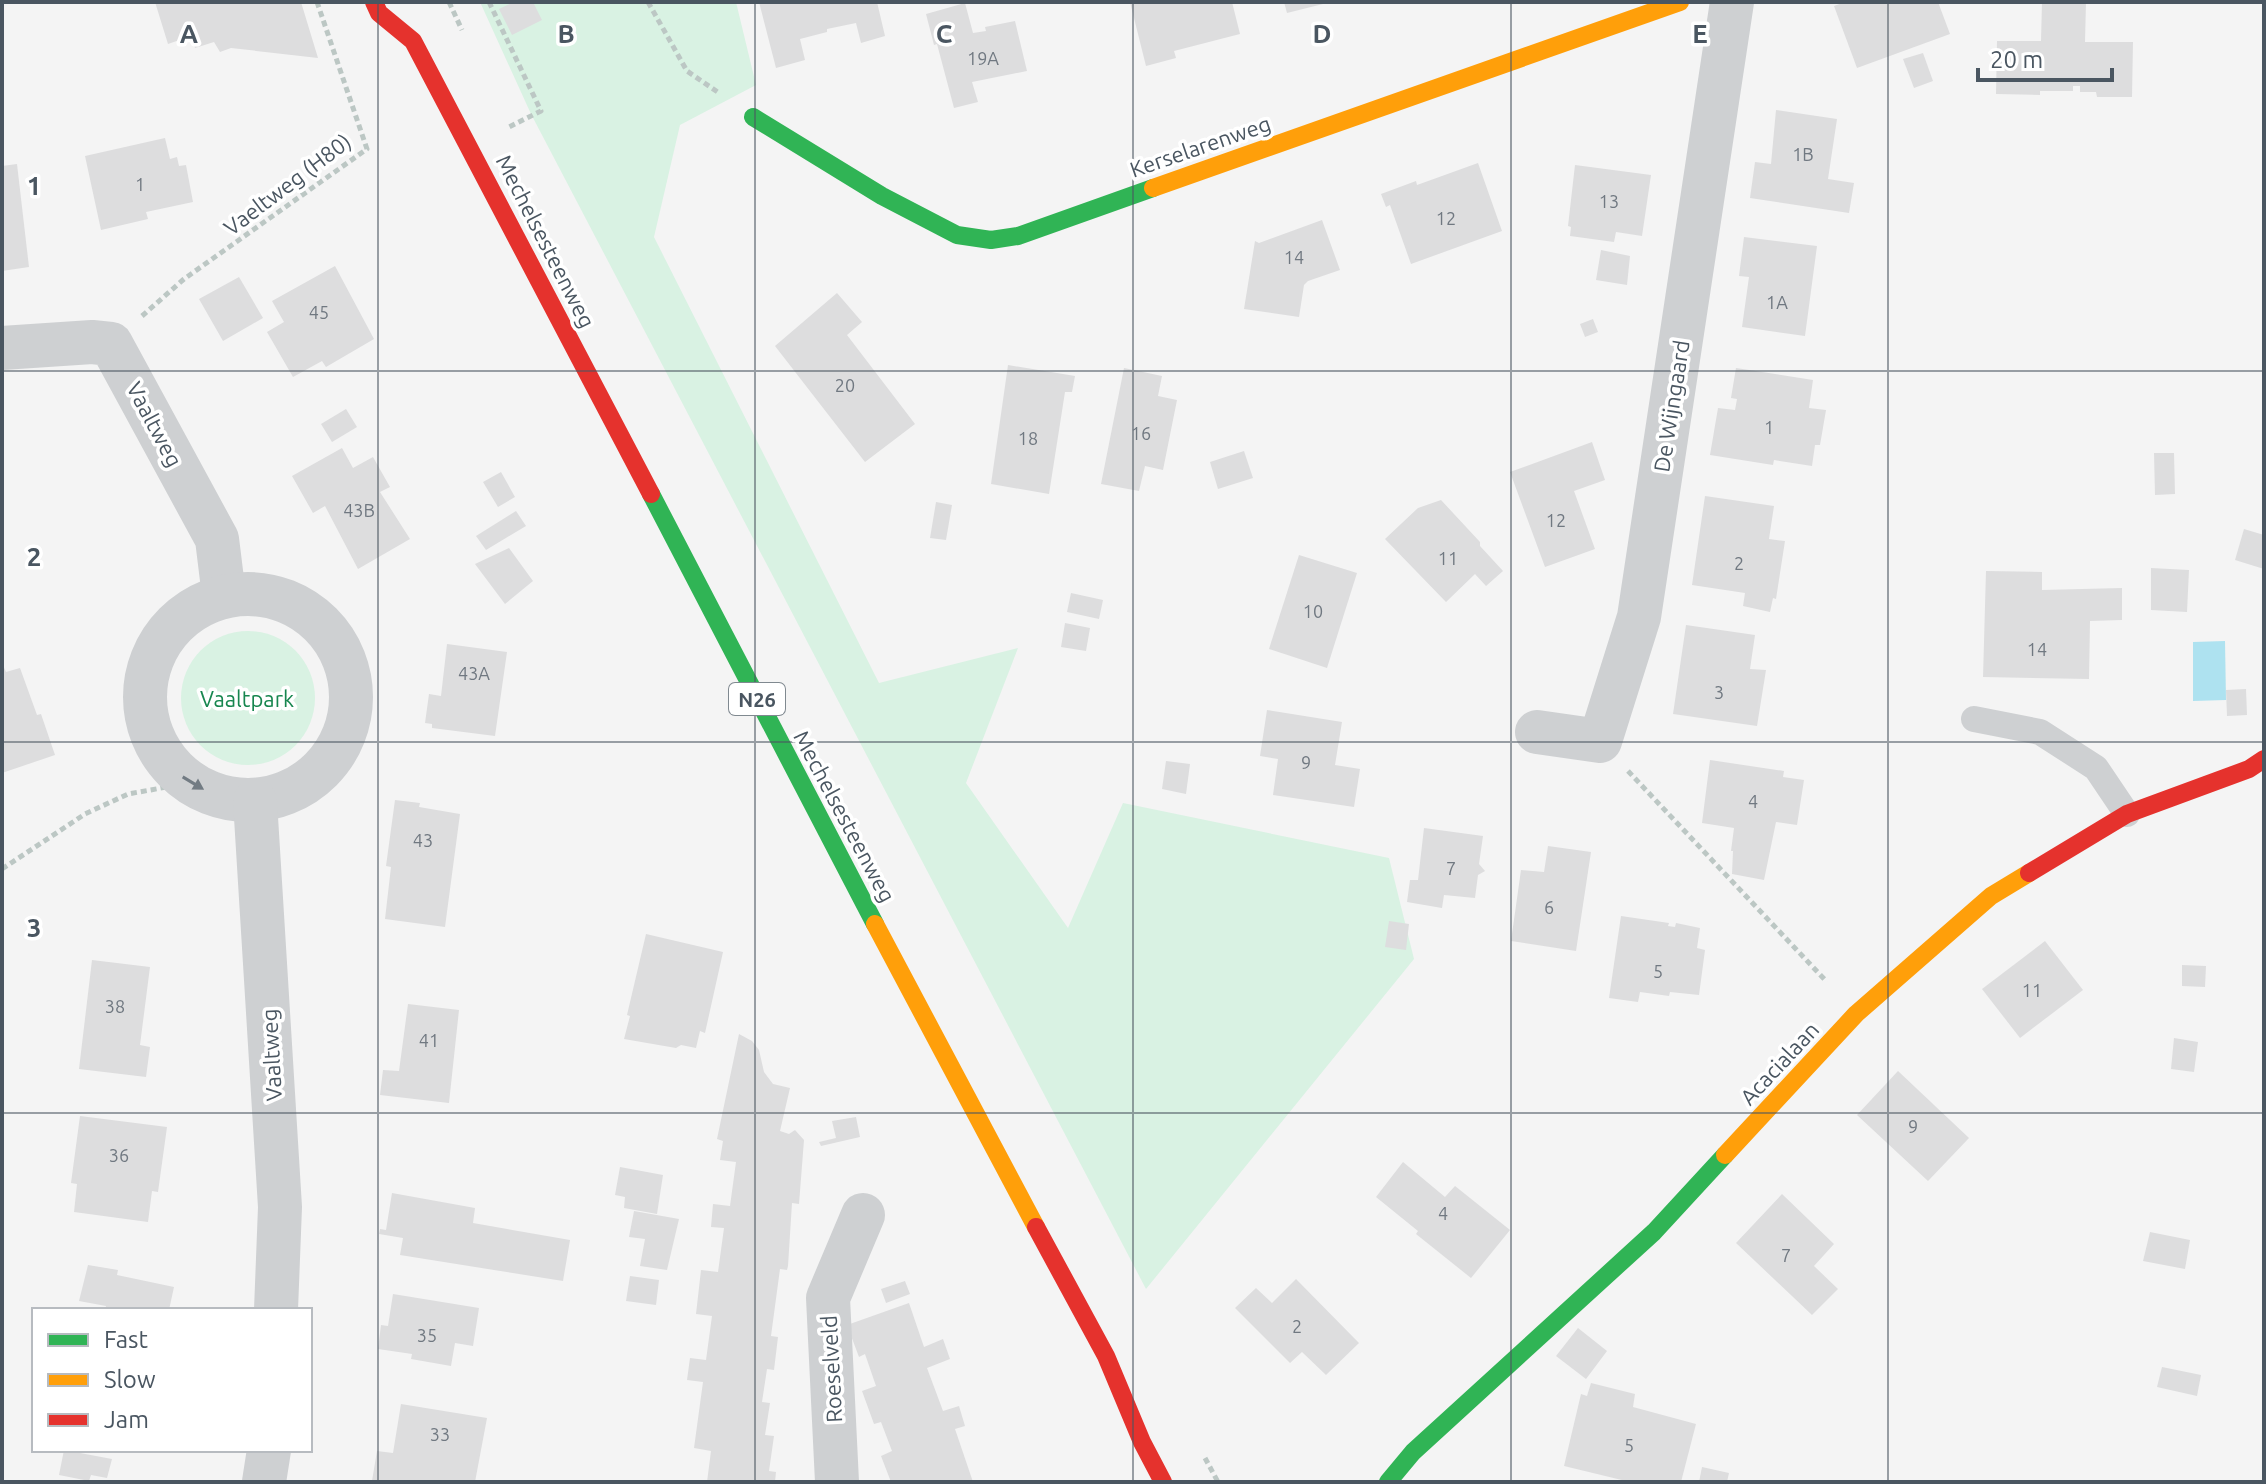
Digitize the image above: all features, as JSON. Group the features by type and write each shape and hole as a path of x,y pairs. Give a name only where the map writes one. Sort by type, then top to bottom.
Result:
{"street":[{"name":"Mechelsesteenweg","path":"374,2 379,13 413,41 956,1080 1106,1356 1142,1442 1163,1482"},
{"name":"Kerselarenweg","path":"753,117 882,196 957,235 991,240 1018,236 1680,2"},
{"name":"De Wijngaard","path":"1600,741 1639,617 1732,2"},
{"name":"Mechelsesteenweg","path":"413,41 414,15"},
{"path":"2,348 92,342 111,344"},
{"name":"Vaaltweg","path":"111,344 217,539 224,596"},
{"path":"252,594 286,601 309,614 333,639 349,674 351,710 340,746 323,769 292,791 255,801 224,798 189,783 167,762 149,729 144,698 150,663 167,633 202,604 224,596 252,594"},
{"path":"1537,732 1600,741"},
{"name":"Acacialaan","path":"1388,1482 1413,1452 1654,1232 1856,1014 1991,896 2127,814 2249,769 2264,759"},
{"name":"Vaaltweg","path":"255,801 280,1207 276,1308"},
{"name":"Roeselveld","path":"837,1482 828,1298 863,1215"},
{"name":"Mechelsesteenweg","path":"1106,1356 1152,1419"},
{"path":"264,1482 269,1452"}],"lane":[{"path":"1974,719 2040,732 2096,768 2127,814"}],"path":[{"name":"Vaeltweg (H80)","path":"111,344 184,279 367,149 317,2"},
{"path":"489,2 541,111 508,128"},
{"path":"648,2 687,71 753,117"},
{"path":"1600,741 1799,952"},
{"path":"2,869 95,809 128,794 189,783"}],"green space":[{"path":"480,2 736,2 756,85 680,125 654,237 879,683 1018,648 966,783 1068,928 1123,803 1389,858 1414,959 1146,1289 531,114"},
{"name":"Vaaltpark","path":"248,631 274,636 295,651 310,672 315,698 310,724 295,745 274,760 248,765 222,760 201,745 186,724 181,698 186,672 201,651 222,636"}],"water":[{"path":"2225,641 2226,700 2193,701 2193,642"}],"building":[{"path":"155,2 301,2 318,58 231,48 220,52 214,42 195,48 191,36 168,44"},
{"path":"514,2 533,2 542,20 512,35 499,9"},
{"path":"759,2 877,2 885,36 861,43 856,23 827,29 827,32 800,39 805,60 776,68"},
{"path":"1130,2 1232,2 1240,34 1174,51 1176,58 1146,66"},
{"path":"1284,2 1327,2 1327,3 1287,13"},
{"path":"1845,2 1938,2 1950,34 1857,68 1834,6"},
{"path":"2042,2 2086,2 2085,42 2133,42 2132,97 2097,97 2096,92 2080,92 2080,86 2073,86 2073,91 2040,91 2040,95 1996,94 1997,41 2041,41"},
{"path":"965,3 973,33 986,31 985,27 1015,21 1027,71 972,82 978,102 954,108 926,14"},
{"path":"1923,53 1933,81 1914,88 1903,59"},
{"path":"1776,110 1837,119 1828,179 1854,183 1849,213 1750,198 1755,162 1771,164"},
{"path":"165,138 170,159 177,157 179,166 186,165 193,202 146,212 148,219 101,230 85,156"},
{"path":"1478,163 1502,231 1411,264 1390,205 1386,207 1381,194"},
{"path":"17,164 29,267 2,271 2,166"},
{"path":"1575,165 1651,175 1642,236 1616,232 1614,242 1570,236 1571,227 1568,226"},
{"path":"1322,220 1340,270 1304,285 1299,317 1244,309 1255,241 1259,243"},
{"path":"1744,237 1817,246 1805,336 1742,327 1749,277 1739,276"},
{"path":"1601,250 1630,256 1627,285 1596,280"},
{"path":"335,266 374,339 326,367 322,361 293,377 267,332 284,322 272,301"},
{"path":"239,277 263,318 223,341 199,299"},
{"path":"837,293 862,322 847,335 915,424 865,462 775,346"},
{"path":"1593,319 1598,332 1585,337 1580,324"},
{"path":"1008,365 1075,376 1072,392 1065,392 1049,494 991,484"},
{"path":"1124,368 1162,376 1158,396 1177,400 1163,470 1145,466 1139,491 1101,484"},
{"path":"1736,368 1813,380 1809,408 1826,410 1820,445 1815,445 1812,466 1774,460 1773,465 1710,455 1718,408 1735,410 1737,399 1731,398"},
{"path":"346,409 357,427 332,442 321,424"},
{"path":"1592,442 1605,480 1574,491 1595,549 1545,567 1510,472"},
{"path":"342,448 353,468 373,457 390,487 380,492 410,539 358,569 325,506 313,513 292,476"},
{"path":"1244,451 1253,478 1218,489 1210,462"},
{"path":"2154,453 2174,453 2175,494 2155,495"},
{"path":"501,472 515,497 498,507 483,482"},
{"path":"1705,496 1774,506 1769,539 1785,541 1776,599 1773,598 1770,612 1743,606 1745,593 1692,585"},
{"path":"1441,500 1503,571 1486,586 1475,574 1446,602 1385,539 1418,508"},
{"path":"936,502 952,505 946,540 930,538"},
{"path":"516,511 526,526 486,550 476,536"},
{"path":"2244,529 2264,535 2264,569 2235,560"},
{"path":"509,548 533,581 505,604 475,564"},
{"path":"1299,555 1357,573 1327,668 1269,649"},
{"path":"2151,568 2189,570 2187,612 2151,610"},
{"path":"1986,571 2042,572 2042,590 2122,588 2122,620 2090,621 2089,679 1983,677"},
{"path":"1071,593 1103,600 1099,619 1067,612"},
{"path":"1065,623 1090,628 1086,651 1061,647"},
{"path":"1686,625 1755,635 1750,669 1766,670 1757,726 1673,714"},
{"path":"447,644 507,652 495,736 432,728 432,724 425,723 429,694 441,696"},
{"path":"2,663 6,672 20,668 55,755 2,773"},
{"path":"2246,689 2247,715 2227,716 2226,690"},
{"path":"1267,710 1342,722 1335,765 1360,769 1354,807 1273,795 1278,759 1260,756"},
{"path":"1710,760 1784,771 1783,777 1804,780 1797,825 1776,822 1764,880 1732,874 1734,828 1702,823"},
{"path":"1166,761 1190,764 1186,794 1162,789"},
{"path":"395,800 460,814 445,927 385,919 391,867 386,866"},
{"path":"1424,828 1483,836 1479,864 1485,871 1478,875 1475,898 1444,895 1442,908 1407,902 1410,880 1418,880"},
{"path":"1548,846 1591,852 1576,951 1511,941 1521,870 1544,872"},
{"path":"1621,916 1669,923 1668,926 1675,927 1676,923 1700,928 1697,948 1705,950 1699,995 1670,992 1669,996 1640,992 1638,1002 1609,998"},
{"path":"1389,921 1409,924 1406,950 1385,947"},
{"path":"646,934 723,952 705,1033 700,1031 696,1048 681,1045 676,1048 624,1039"},
{"path":"2045,941 2083,990 2020,1038 1982,989"},
{"path":"92,960 150,967 140,1045 150,1047 146,1077 79,1069"},
{"path":"2182,965 2206,966 2205,987 2182,986"},
{"path":"408,1004 459,1010 449,1103 380,1095 383,1070 399,1071"},
{"path":"739,1034 752,1041 759,1050 764,1072 773,1084 790,1088 780,1131 789,1134 795,1130 804,1140 799,1204 792,1203 788,1266 787,1270 780,1269 771,1336 778,1337 774,1370 767,1369 762,1402 770,1403 765,1435 774,1436 769,1471 776,1472 775,1482 707,1482 711,1451 694,1448 703,1382 687,1380 690,1358 706,1360 712,1316 696,1314 701,1270 718,1272 724,1228 711,1227 713,1204 730,1206 736,1162 720,1160 723,1141 717,1139"},
{"path":"2174,1038 2198,1042 2194,1072 2171,1069"},
{"path":"1898,1071 1969,1138 1928,1181 1857,1115"},
{"path":"80,1116 167,1127 158,1192 152,1191 148,1222 74,1212 77,1184 71,1183"},
{"path":"856,1117 860,1137 821,1146 819,1142 836,1138 832,1121"},
{"path":"1403,1162 1445,1197 1455,1186 1510,1230 1471,1278 1376,1197"},
{"path":"620,1167 663,1175 657,1214 624,1208 625,1197 615,1195"},
{"path":"392,1193 475,1208 473,1223 570,1240 563,1281 400,1255 403,1238 379,1234 380,1229 386,1230"},
{"path":"1782,1194 1834,1244 1814,1266 1838,1289 1812,1315 1736,1243"},
{"path":"634,1211 679,1219 667,1270 640,1266 645,1239 629,1237"},
{"path":"2150,1232 2190,1240 2185,1269 2143,1261"},
{"path":"88,1265 118,1270 117,1275 174,1287 169,1308 106,1308 79,1301"},
{"path":"630,1276 659,1280 656,1305 626,1301"},
{"path":"1296,1279 1359,1343 1326,1375 1302,1352 1290,1363 1235,1308 1256,1288 1272,1303"},
{"path":"905,1281 910,1294 886,1303 881,1289"},
{"path":"393,1294 479,1308 473,1346 455,1343 451,1366 411,1359 412,1354 378,1349 381,1325 388,1326"},
{"path":"909,1303 924,1347 943,1339 950,1359 927,1368 943,1411 959,1406 965,1426 955,1429 973,1482 891,1482 881,1456 892,1451 881,1422 874,1424 862,1391 876,1386 865,1354 859,1357 847,1325"},
{"path":"1578,1328 1607,1351 1586,1379 1556,1356"},
{"path":"2162,1367 2201,1375 2197,1396 2157,1387"},
{"path":"1591,1383 1635,1394 1633,1407 1696,1424 1681,1482 1630,1482 1564,1466 1581,1394 1587,1396"},
{"path":"401,1404 487,1418 475,1482 372,1481 377,1451 393,1453"},
{"path":"64,1452 112,1459 107,1478 91,1475 89,1481 59,1475"},
{"path":"1702,1467 1729,1473 1727,1482 1699,1482"}],"traffic: fast":[{"path":"753,117 882,196 957,235 991,240 1018,236 1153,188"},
{"path":"651,494 875,924"},
{"path":"1388,1482 1413,1452 1654,1232 1725,1155"}],"traffic: slow":[{"path":"1153,188 1680,2"},
{"path":"1725,1155 1856,1014 1991,896 2029,873"},
{"path":"875,924 1036,1227"}],"traffic: jam":[{"path":"374,2 379,13 413,41 651,494"},
{"path":"2029,873 2127,814 2249,769 2264,759"},
{"path":"1036,1227 1106,1356 1142,1442 1163,1482"}]}
